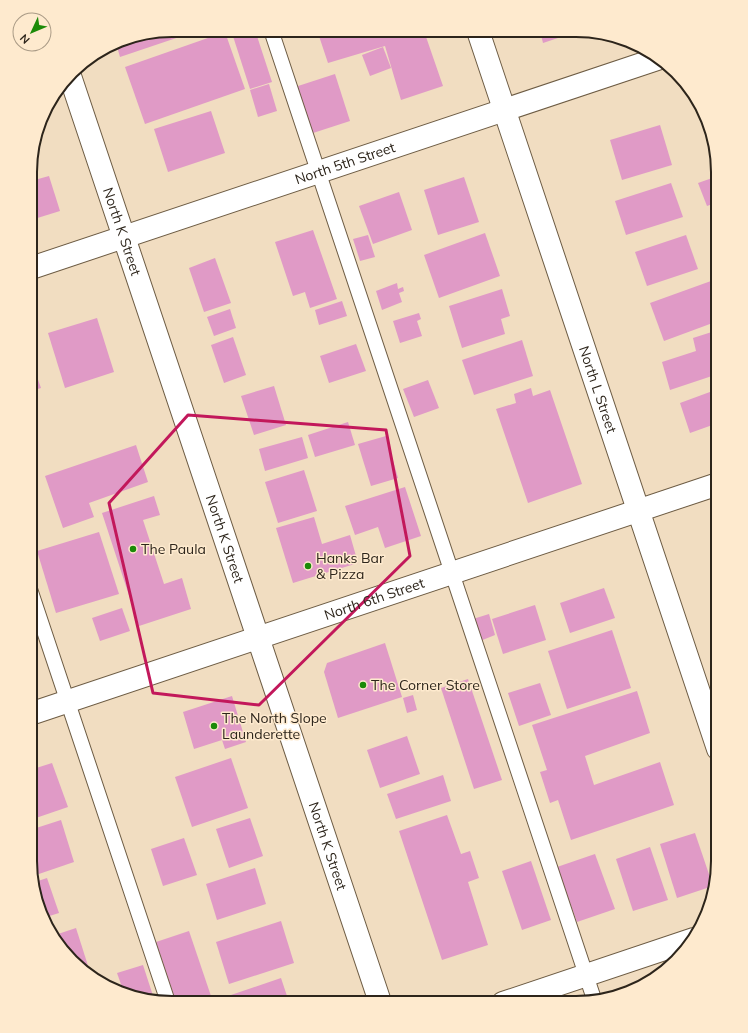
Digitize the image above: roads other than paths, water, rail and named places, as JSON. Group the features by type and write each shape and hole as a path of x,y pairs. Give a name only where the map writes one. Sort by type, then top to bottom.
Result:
{"street":[{"name":"North L Street","path":"480,37 711,728"},
{"name":"North 5th Street","path":"37,266 652,61"},
{"name":"North K Street","path":"72,81 378,996"},
{"name":"North 6th Street","path":"37,712 711,486"},
{"path":"524,996 683,943"}],"lane":[{"path":"273,37 593,995"},
{"path":"37,610 166,996"}],"place":[{"name":"The Paula","path":"133,549"},
{"name":"Hanks Bar & Pizza","path":"308,566"},
{"name":"The Corner Store","path":"363,685"},
{"name":"The North Slope Launderette","path":"214,726"}]}
